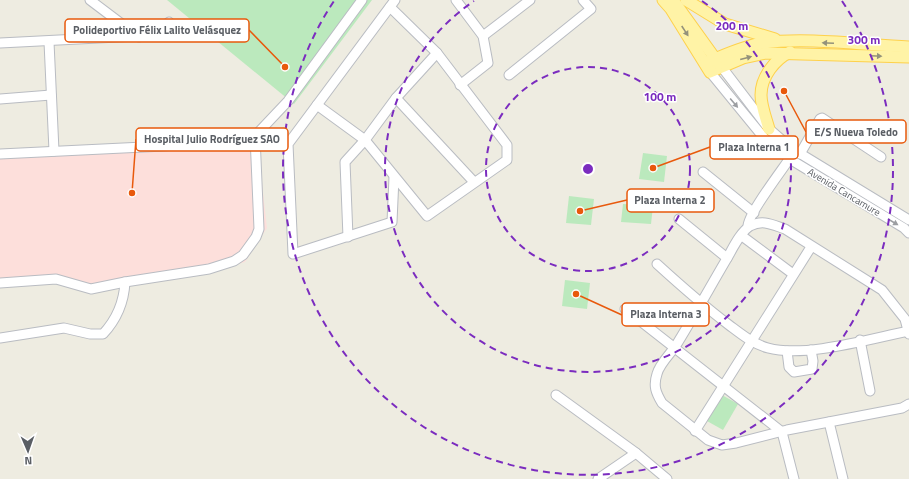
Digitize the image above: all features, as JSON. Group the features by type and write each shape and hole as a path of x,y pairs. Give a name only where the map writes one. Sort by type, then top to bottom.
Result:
{"main road":[{"name":"Avenida Cancamure","path":"663,0 713,65"},
{"name":"Avenida Cancamure","path":"673,0 698,32 713,65"},
{"path":"686,0 725,24 742,31 785,42"},
{"path":"713,65 762,43 785,42 909,47"},
{"path":"713,65 766,53 791,52 909,57"},
{"path":"770,129 762,106 761,94 763,85 772,66 780,57 791,52"}],"street":[{"path":"90,0 139,37"},
{"path":"0,154 164,146 242,140 255,136 288,101 362,0"},
{"path":"456,0 483,36 488,63 460,85"},
{"path":"483,36 530,0"},
{"path":"509,75 591,9 583,0"},
{"path":"317,105 365,140 427,216 474,182 508,160 507,145 437,54 392,4 288,144 293,254 392,222 394,177"},
{"path":"0,43 48,42 157,35 169,22"},
{"path":"48,42 54,151"},
{"path":"348,237 345,162 365,140 396,98 437,54"},
{"name":"Avenida Cancamure","path":"713,65 770,129 800,154 909,220"},
{"name":"Avenida Cancamure","path":"713,65 764,138 790,158 904,228 909,233"},
{"path":"0,99 51,95"},
{"path":"396,98 474,182"},
{"path":"800,154 820,118 822,118 881,157"},
{"path":"0,283 56,279 92,289 125,282 209,269 234,261 242,255 256,237 259,229 255,136"},
{"path":"790,158 754,213 748,223 748,227 727,258 674,347 657,372 655,388 662,403 708,440 722,445 736,444 782,432 902,408 909,404"},
{"path":"703,172 754,213"},
{"path":"679,219 727,258"},
{"path":"657,264 700,304 752,342 768,348 787,351 811,350 860,340 908,325 882,290 785,230 768,223 760,223 748,227"},
{"path":"742,236 794,274"},
{"path":"696,431 811,246"},
{"path":"0,338 64,328 90,334 103,334 119,312 125,282"},
{"path":"625,309 782,432 794,479"},
{"path":"860,340 870,391"},
{"path":"787,351 790,367 794,372 798,372 812,369 813,361 811,350"},
{"path":"556,395 636,453 667,479"},
{"path":"829,422 843,479"},
{"path":"598,479 636,453"}],"shaded area":[{"path":"257,140 267,228 245,262 201,275 93,292 61,282 0,287 0,158"}],"green space":[{"path":"167,0 372,0 294,104"},
{"path":"643,153 667,156 664,182 639,179"},
{"path":"569,196 594,199 591,225 566,223"},
{"path":"623,204 653,206 651,224 621,222"},
{"path":"565,280 590,283 587,309 562,306"},
{"path":"722,395 738,404 723,430 707,421"}],"place":[{"name":"Polideportivo Félix Lalito Velásquez","path":"285,67"},
{"name":"E/S Nueva Toledo","path":"784,91"},
{"name":"Plaza Interna 1","path":"653,168"},
{"name":"Hospital Julio Rodríguez SAO","path":"132,193"},
{"name":"Plaza Interna 2","path":"580,211"},
{"name":"Plaza Interna 3","path":"576,294"}]}
